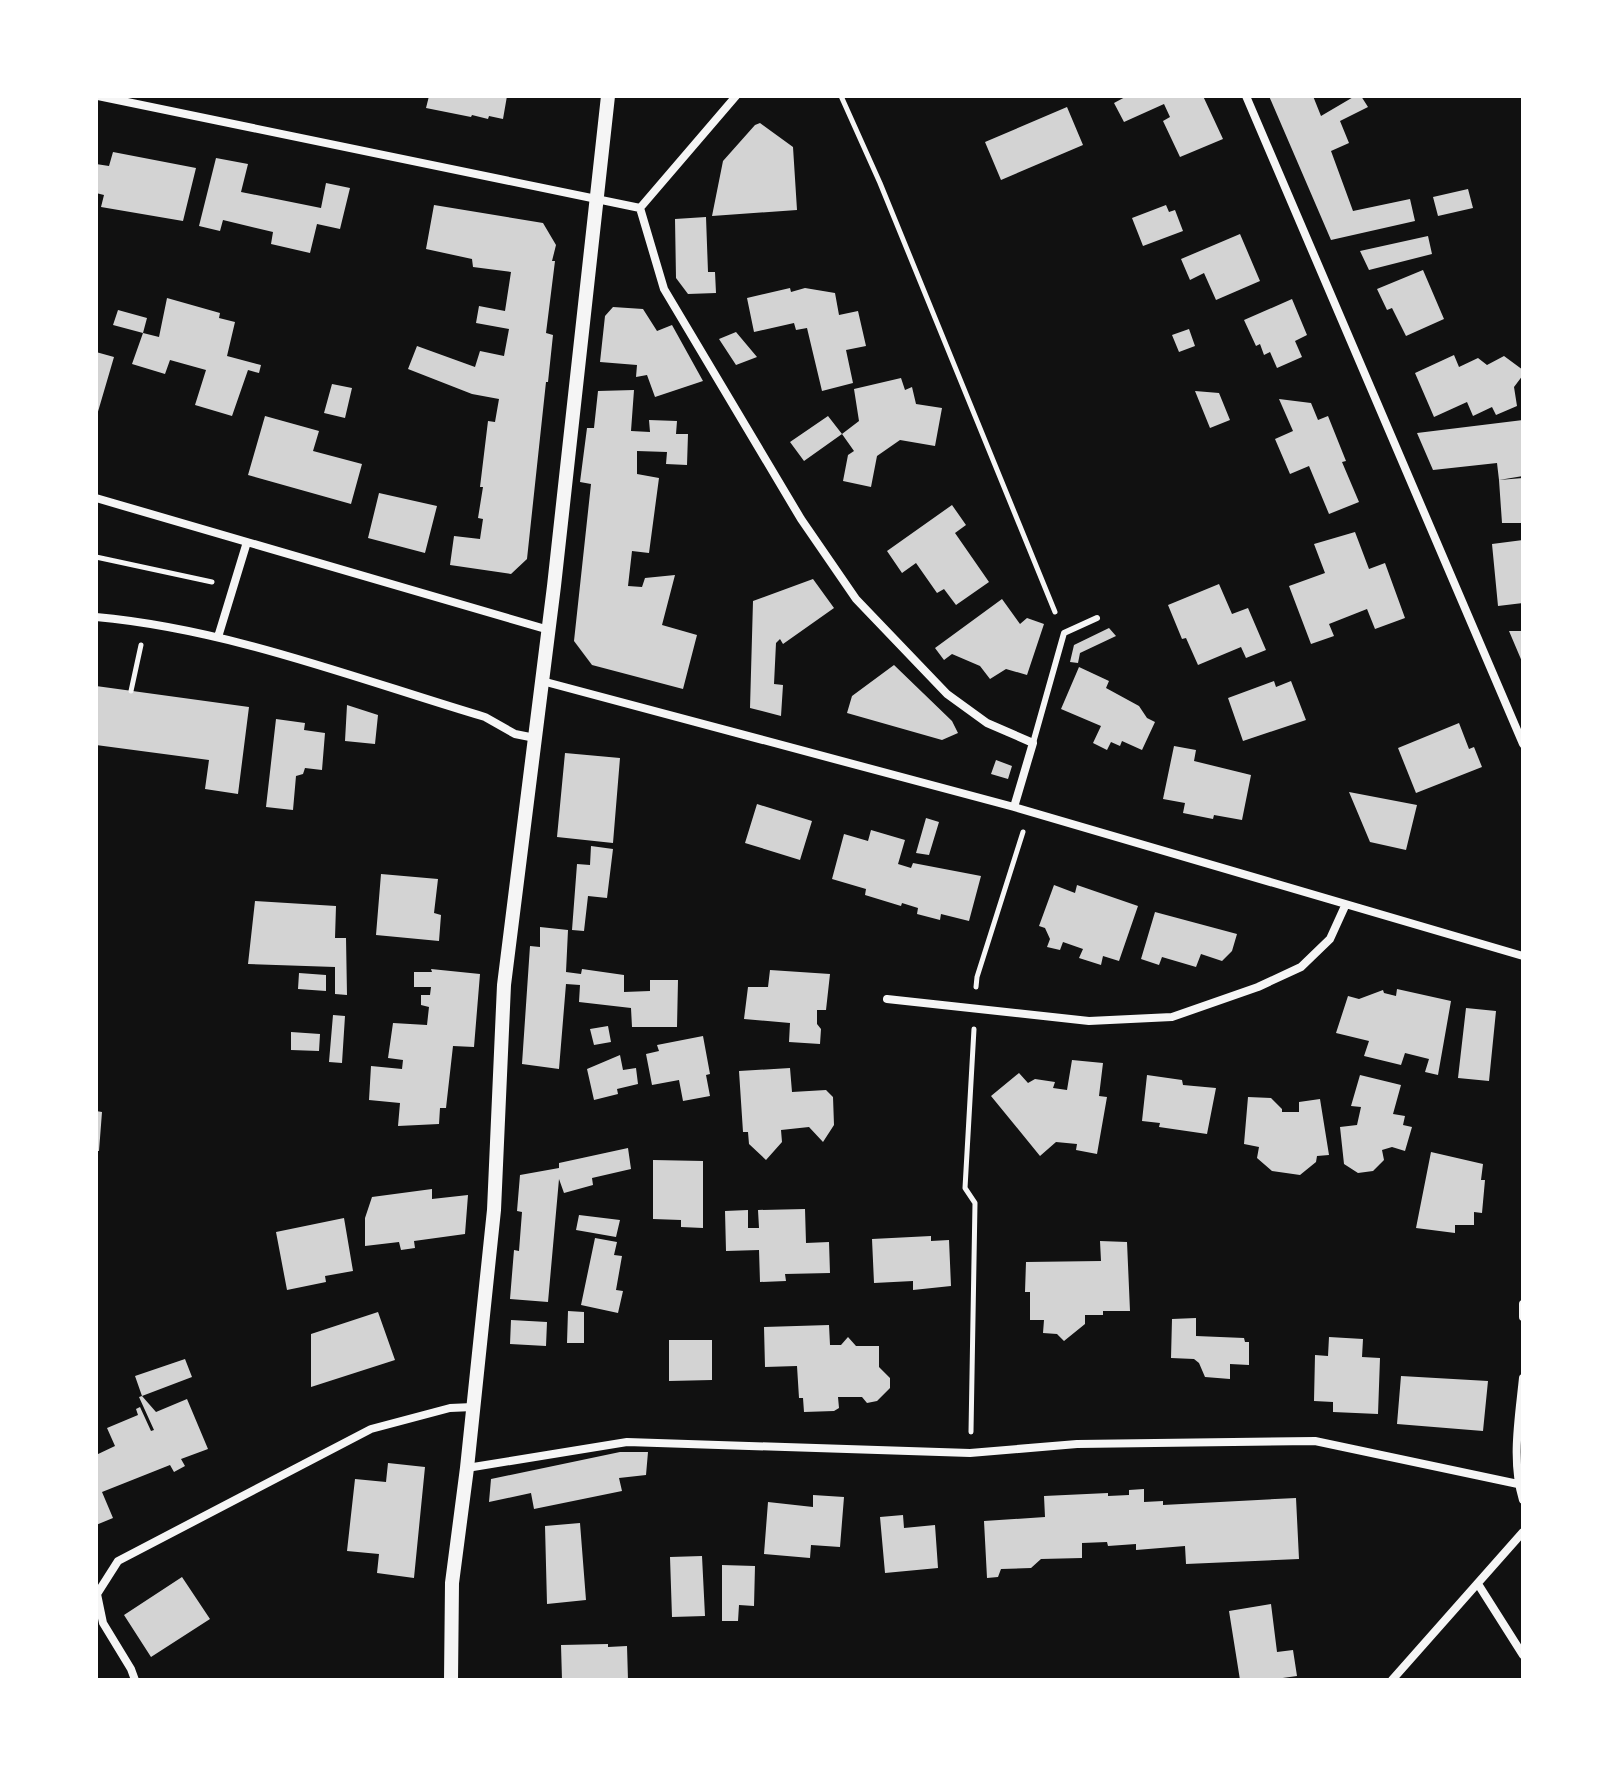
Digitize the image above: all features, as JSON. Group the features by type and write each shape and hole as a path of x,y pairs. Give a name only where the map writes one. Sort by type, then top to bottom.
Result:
{"street":[{"path":"98,96 640,208"},
{"path":"451,1680 452,1583 494,1210 504,985 549,630 608,96"},
{"path":"640,208 736,96"},
{"path":"1246,96 1523,744"},
{"path":"640,208 664,289 801,519 856,599 947,694 987,723 1033,743 1014,807"},
{"path":"96,498 549,630"},
{"path":"218,637 247,542"},
{"path":"96,617 146,622 218,637 485,717 515,734 535,738"},
{"path":"542,681 1014,807 1523,956"},
{"path":"887,999 1089,1021 1172,1017 1258,987 1301,967 1330,939 1345,906"},
{"path":"1523,1304 1523,1317"},
{"path":"1523,1378 1517,1436 1518,1484 1523,1500"},
{"path":"135,1680 103,1623 97,1594 118,1561 371,1429 450,1408 473,1407"},
{"path":"467,1468 627,1442 970,1453 1077,1444 1315,1441 1518,1484"},
{"path":"1392,1680 1523,1532"},
{"path":"1478,1584 1523,1655"}],"lane":[{"path":"1033,743 1064,633 1097,618"}],"path":[{"path":"841,96 880,183 1064,633"},
{"path":"96,557 232,587"},
{"path":"131,691 146,622"},
{"path":"970,1453 975,1203 965,1188 977,977 1030,812"}],"building":[{"path":"429,96 507,96 503,119 489,116 488,119 426,108"},
{"path":"1127,96 1203,96 1223,139 1180,157 1163,121 1170,117 1164,104 1124,122 1114,103"},
{"path":"1269,96 1313,96 1321,116 1355,96 1361,96 1368,107 1340,121 1349,143 1331,151 1353,211 1410,199 1415,221 1331,240"},
{"path":"1067,107 1083,145 1001,180 985,142"},
{"path":"760,123 793,147 797,210 712,216 723,161"},
{"path":"113,152 196,168 183,221 101,207 104,195 96,193 96,164 109,166"},
{"path":"216,158 248,164 241,192 321,208 326,183 350,188 340,229 317,224 310,253 271,244 273,232 223,220 220,231 199,226"},
{"path":"1468,189 1473,208 1438,216 1433,197"},
{"path":"434,205 543,223 556,245 546,333 553,335 527,559 511,574 450,565 454,536 480,539 483,519 478,518 483,487 480,487 488,421 495,422 499,399 472,394 408,369 417,346 475,367 480,351 504,356 509,329 476,323 479,306 505,311 511,272 473,267 472,259 426,249"},
{"path":"1166,205 1169,212 1175,210 1183,231 1143,246 1132,218"},
{"path":"706,217 708,272 715,272 716,293 688,294 676,278 675,219"},
{"path":"1240,234 1260,281 1216,300 1204,273 1190,280 1181,259"},
{"path":"1428,236 1432,254 1369,270 1360,251"},
{"path":"1423,270 1444,319 1406,336 1392,308 1387,310 1377,289"},
{"path":"790,288 791,292 805,288 835,293 839,315 858,311 866,346 846,350 853,383 822,391 807,328 796,330 794,323 754,332 747,298"},
{"path":"167,298 220,313 219,318 235,322 227,356 261,365 259,373 248,370 232,416 195,405 206,370 170,360 165,374 132,364 143,333 159,337"},
{"path":"1292,299 1307,335 1295,341 1302,357 1277,368 1270,352 1264,355 1260,344 1256,346 1244,320"},
{"path":"613,307 643,309 657,331 672,325 703,381 655,397 647,375 636,377 637,365 600,362 605,316"},
{"path":"118,310 147,318 143,333 113,325"},
{"path":"1189,329 1195,346 1179,352 1172,335"},
{"path":"736,332 757,357 736,365 719,339"},
{"path":"96,352 114,357 97,415 96,415"},
{"path":"1454,355 1459,367 1478,358 1487,365 1504,356 1523,370 1514,387 1517,406 1496,415 1492,407 1473,416 1467,402 1434,417 1415,373"},
{"path":"901,378 905,390 912,387 916,404 942,408 935,446 900,440 877,456 871,487 843,481 848,455 854,451 842,434 859,421 854,389"},
{"path":"332,384 352,388 345,418 324,413"},
{"path":"634,390 631,431 650,432 649,420 677,421 676,434 688,434 687,465 666,464 667,452 637,451 637,474 659,478 649,553 632,551 628,586 642,587 645,578 675,575 662,625 697,635 683,689 592,665 574,641 591,484 580,482 587,428 594,428 598,391"},
{"path":"1195,391 1219,393 1230,420 1210,428"},
{"path":"1279,399 1311,403 1318,420 1328,416 1346,461 1342,462 1359,502 1329,514 1309,466 1290,474 1275,439 1293,431"},
{"path":"265,416 319,431 313,451 362,464 351,504 248,475"},
{"path":"828,416 842,434 804,461 790,442"},
{"path":"1523,420 1523,476 1499,480 1497,463 1433,470 1417,433"},
{"path":"1523,478 1523,523 1502,523 1499,480"},
{"path":"379,493 437,506 425,553 368,538"},
{"path":"952,505 966,525 955,533 989,582 956,605 944,589 937,593 916,563 902,573 887,551"},
{"path":"1355,532 1369,569 1385,563 1405,618 1375,629 1367,609 1329,624 1334,636 1311,644 1289,586 1325,573 1314,544"},
{"path":"1523,540 1523,603 1498,606 1492,544"},
{"path":"813,579 834,608 783,644 780,639 776,643 774,684 783,685 781,716 750,708 753,601"},
{"path":"1219,584 1232,614 1248,608 1266,650 1246,658 1241,647 1198,665 1186,638 1182,639 1168,605"},
{"path":"1002,599 1020,624 1027,618 1044,624 1027,675 1006,669 990,679 980,666 952,654 944,660 935,648"},
{"path":"1109,628 1116,636 1080,653 1078,663 1070,662 1074,645"},
{"path":"1509,631 1523,631 1523,664"},
{"path":"894,665 952,721 958,733 942,740 847,713 852,696"},
{"path":"1079,667 1109,681 1106,688 1139,706 1147,718 1155,722 1142,750 1122,741 1120,746 1111,742 1107,750 1093,743 1101,726 1061,709"},
{"path":"1274,681 1276,687 1291,681 1306,720 1243,741 1228,698"},
{"path":"96,686 249,707 238,794 205,789 209,760 96,745"},
{"path":"347,705 378,715 375,744 345,741"},
{"path":"276,719 305,723 304,730 325,733 322,770 305,768 303,774 296,776 293,810 266,807"},
{"path":"1459,723 1469,749 1474,747 1482,767 1416,793 1398,748"},
{"path":"1174,746 1196,750 1194,761 1251,775 1242,820 1214,815 1213,819 1183,813 1185,803 1163,799"},
{"path":"565,753 620,758 613,843 557,837"},
{"path":"996,760 1012,766 1008,779 991,774"},
{"path":"1349,792 1417,805 1406,850 1370,842"},
{"path":"757,804 812,821 800,860 745,843"},
{"path":"926,818 939,822 929,855 916,853"},
{"path":"871,830 905,840 898,864 911,868 913,863 981,876 969,921 941,914 940,920 917,914 918,908 865,895 866,889 832,879 844,834 868,841"},
{"path":"591,846 613,849 607,898 588,896 584,931 572,930 577,864 590,865"},
{"path":"381,874 438,879 434,913 441,915 439,941 376,935"},
{"path":"1054,885 1075,893 1077,885 1138,906 1119,961 1103,956 1101,965 1079,958 1083,949 1063,942 1060,950 1047,947 1050,939 1045,928 1039,926"},
{"path":"255,901 336,906 335,938 346,938 347,995 335,994 335,967 248,964"},
{"path":"1155,912 1237,934 1232,951 1222,961 1201,954 1196,967 1162,957 1159,965 1141,959"},
{"path":"540,927 568,930 566,972 581,974 582,969 624,975 624,992 650,991 650,980 678,980 677,1027 632,1027 631,1008 579,1002 580,985 566,984 559,1069 522,1064 530,946 540,947"},
{"path":"431,969 480,974 474,1047 453,1046 446,1108 440,1108 439,1124 398,1126 400,1103 369,1100 371,1066 402,1069 403,1060 388,1058 393,1023 427,1025 429,1007 421,1005 421,995 430,995 431,987 414,987 414,972 432,972"},
{"path":"770,970 830,974 826,1010 817,1010 820,1044 789,1042 790,1023 744,1019 748,987 768,987"},
{"path":"299,973 326,975 326,991 298,989"},
{"path":"1397,989 1451,1001 1438,1075 1425,1072 1429,1059 1405,1053 1401,1065 1364,1056 1369,1041 1336,1033 1348,996 1359,999 1383,990 1396,996"},
{"path":"1466,1008 1496,1011 1489,1081 1458,1078"},
{"path":"333,1015 345,1016 342,1063 329,1062"},
{"path":"608,1026 611,1042 594,1045 590,1029"},
{"path":"291,1032 320,1034 319,1051 291,1050"},
{"path":"703,1036 710,1074 706,1075 710,1096 683,1101 679,1080 652,1085 646,1054 659,1051 657,1045"},
{"path":"620,1055 623,1070 636,1068 638,1084 617,1089 618,1094 594,1100 587,1069"},
{"path":"1072,1060 1103,1063 1099,1096 1107,1097 1097,1154 1076,1150 1077,1144 1056,1142 1040,1156 991,1096 1019,1073 1028,1083 1035,1079 1055,1082 1053,1088 1067,1090"},
{"path":"790,1068 792,1092 826,1090 833,1097 834,1125 823,1142 809,1127 781,1130 782,1142 766,1160 749,1144 748,1132 743,1132 739,1071"},
{"path":"1147,1075 1182,1080 1183,1085 1216,1088 1207,1134 1159,1127 1160,1123 1142,1121"},
{"path":"1360,1075 1401,1085 1393,1114 1405,1116 1403,1125 1412,1127 1405,1151 1392,1147 1382,1150 1384,1160 1373,1171 1358,1173 1344,1164 1340,1127 1357,1125 1361,1107 1351,1106"},
{"path":"1248,1097 1271,1098 1282,1112 1299,1112 1299,1102 1320,1099 1329,1155 1317,1156 1316,1162 1300,1175 1272,1171 1257,1158 1259,1147 1244,1144"},
{"path":"96,1111 102,1112 99,1151 96,1151"},
{"path":"628,1148 631,1169 592,1178 593,1185 564,1193 559,1179 548,1302 510,1299 514,1250 519,1251 522,1212 517,1211 520,1175 559,1168 559,1163"},
{"path":"1431,1152 1483,1164 1482,1213 1474,1212 1474,1225 1455,1225 1455,1233 1416,1228"},
{"path":"653,1160 703,1161 703,1228 681,1227 681,1220 653,1219"},
{"path":"432,1189 432,1199 468,1195 465,1234 414,1241 415,1248 401,1250 399,1242 365,1246 365,1218 372,1197"},
{"path":"805,1209 806,1243 829,1242 830,1273 785,1274 786,1281 760,1282 759,1250 726,1251 725,1211 748,1210 748,1228 759,1228 758,1210"},
{"path":"579,1215 620,1220 616,1237 576,1230"},
{"path":"344,1218 353,1271 325,1276 326,1282 287,1290 276,1232"},
{"path":"931,1236 931,1241 949,1240 951,1286 913,1290 913,1281 874,1283 872,1239"},
{"path":"595,1238 617,1242 614,1255 622,1256 616,1290 623,1291 618,1313 581,1305"},
{"path":"1100,1241 1127,1242 1130,1311 1085,1315 1085,1324 1064,1341 1057,1334 1043,1333 1044,1320 1030,1320 1030,1292 1025,1292 1026,1262 1101,1261"},
{"path":"568,1311 584,1312 584,1343 567,1343"},
{"path":"378,1312 395,1360 311,1387 311,1334"},
{"path":"1196,1318 1196,1336 1244,1338 1245,1342 1249,1342 1249,1365 1230,1364 1230,1379 1205,1377 1194,1359 1171,1358 1172,1319"},
{"path":"511,1320 547,1322 546,1346 510,1344"},
{"path":"829,1325 830,1345 841,1345 848,1337 856,1346 879,1346 879,1367 890,1378 890,1388 877,1401 867,1403 862,1397 838,1397 839,1408 834,1411 804,1412 803,1398 799,1398 797,1366 765,1367 764,1327"},
{"path":"1329,1337 1363,1339 1362,1357 1380,1358 1378,1414 1333,1412 1333,1402 1314,1401 1315,1355 1328,1356"},
{"path":"669,1340 712,1340 712,1380 669,1381"},
{"path":"185,1359 192,1377 142,1396 135,1376"},
{"path":"1401,1376 1488,1381 1483,1431 1397,1424"},
{"path":"142,1396 156,1412 187,1399 208,1449 181,1459 185,1466 174,1472 170,1465 102,1492 113,1518 96,1525 96,1455 115,1446 107,1428 138,1415 136,1409 140,1407 151,1431 154,1430 139,1397"},
{"path":"620,1452 648,1452 646,1475 619,1478 622,1491 534,1509 531,1493 489,1502 491,1479"},
{"path":"388,1463 425,1467 414,1578 377,1573 379,1554 347,1551 355,1479 386,1482"},
{"path":"1144,1489 1144,1502 1163,1501 1163,1505 1296,1498 1299,1559 1186,1564 1185,1546 1136,1550 1136,1544 1108,1546 1107,1542 1082,1543 1082,1558 1041,1559 1031,1568 1001,1569 998,1577 987,1578 984,1521 1045,1517 1044,1496 1129,1495 1129,1490"},
{"path":"813,1495 844,1497 840,1547 811,1545 810,1558 764,1554 768,1502 813,1507"},
{"path":"903,1515 904,1528 935,1525 938,1568 885,1573 880,1517"},
{"path":"580,1523 586,1600 547,1604 545,1526"},
{"path":"702,1556 705,1616 672,1617 670,1557"},
{"path":"722,1565 755,1566 754,1606 739,1605 738,1621 722,1621"},
{"path":"182,1577 210,1619 151,1657 124,1615"},
{"path":"1271,1604 1277,1652 1293,1650 1297,1676 1240,1680 1229,1611"},
{"path":"608,1644 608,1647 627,1646 628,1680 562,1680 561,1645"}]}
